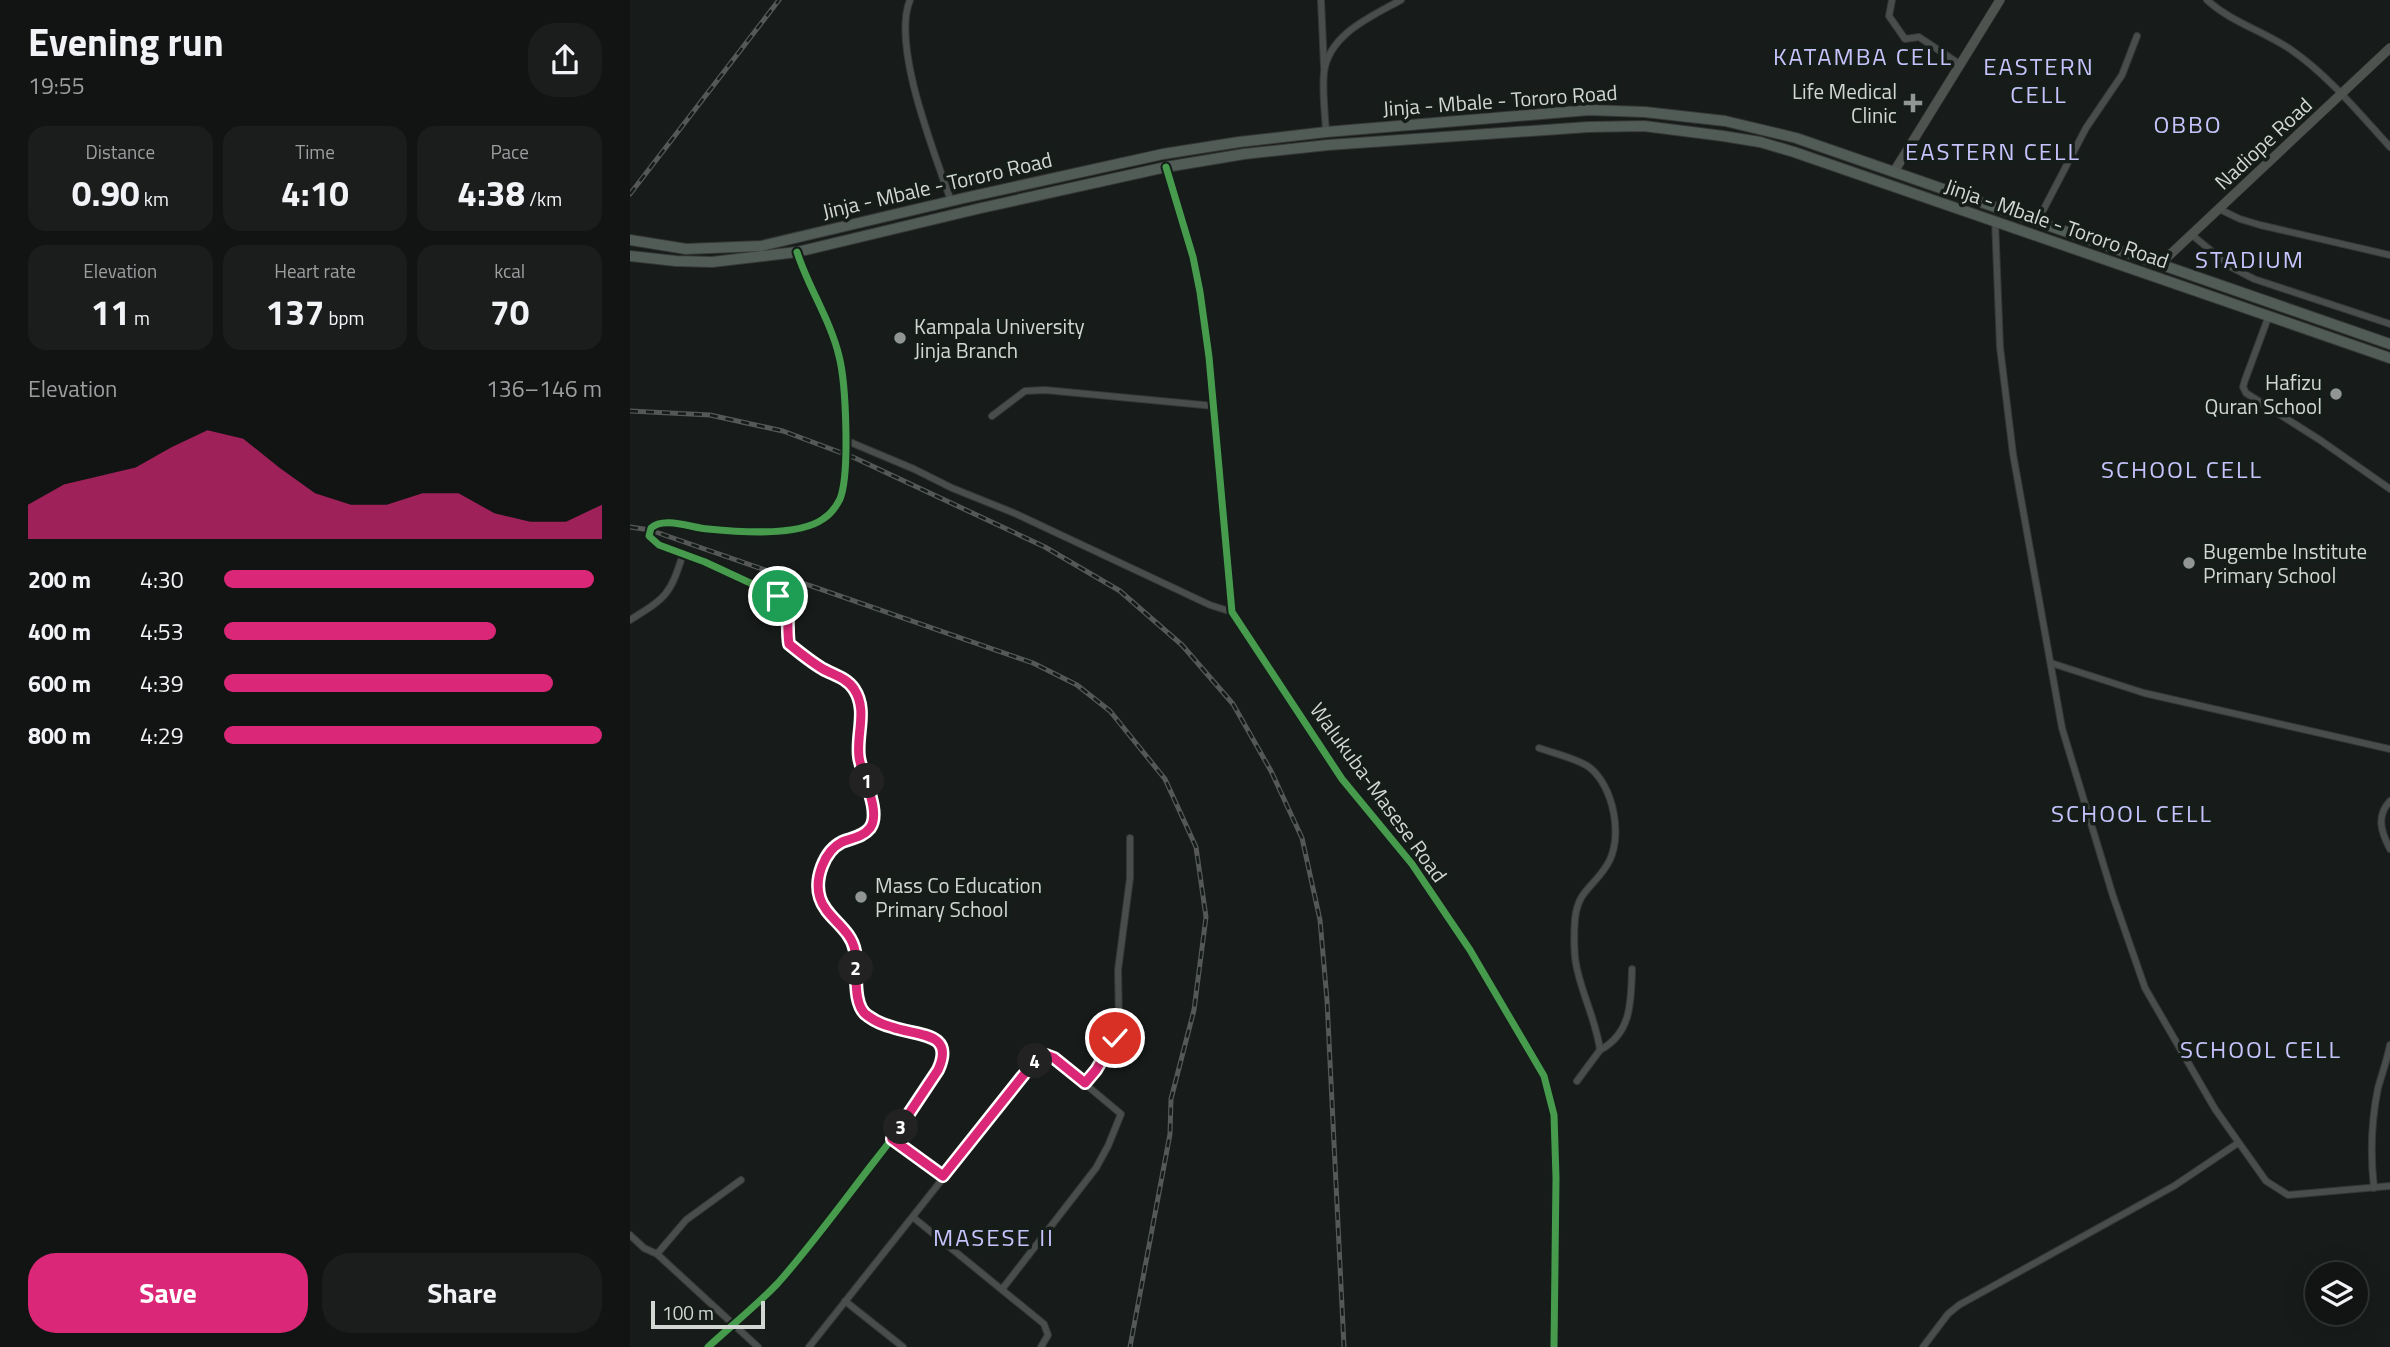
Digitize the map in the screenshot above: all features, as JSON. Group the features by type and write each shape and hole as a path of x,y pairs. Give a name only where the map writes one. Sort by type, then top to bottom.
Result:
{"highway":[{"name":"Jinja - Mbale - Tororo Road","path":"630,240 686,249 761,246 951,201 1163,155 1239,142 1589,110 1645,112 1725,121 1796,138 1895,170 2390,344"},
{"name":"Jinja - Mbale - Tororo Road","path":"630,256 712,262 797,251 1166,167 1244,154 1328,145 1588,127 1644,126 1760,142 1995,220 2268,318 2390,358"}],"street":[{"path":"910,0 904,23 906,53 926,128 951,201"},
{"path":"1321,0 1326,132"},
{"path":"1324,68 1333,51 1357,23 1401,0"},
{"path":"1892,0 1889,16 1905,39 1919,37 1961,65"},
{"path":"1895,170 2000,0"},
{"path":"2207,0 2225,15 2289,48 2341,94 2390,147"},
{"path":"2037,222 2087,128 2122,75 2137,36"},
{"name":"Nadiope Road","path":"2161,264 2390,48"},
{"name":"Walukuba-Masese Road","path":"1166,167 1193,257 1209,357 1232,612 1342,779 1412,864 1514,1021 1545,1076 1554,1115 1557,1257 1554,1347"},
{"path":"2220,209 2260,225 2390,255"},
{"path":"1995,220 2000,347 2013,454 2067,749 2145,988 2208,1097 2266,1181 2288,1195 2390,1186"},
{"path":"2192,234 2231,267 2254,279 2390,324"},
{"path":"708,1347 777,1283 892,1139 938,1070 943,1048 938,1041 926,1035 894,1028 865,1015 859,1007 855,949 849,936 820,898 821,870 827,856 834,847 861,836 869,830 873,822 871,792 859,757 860,701 853,688 844,679 824,669 789,644 788,616 785,603 778,596 651,539 649,533 651,528 663,522 696,528 765,531 809,527 822,521 833,511 844,483 844,383 839,354 804,275 797,251"},
{"path":"2268,318 2245,380 2243,387 2246,393 2390,489"},
{"path":"992,416 1025,391 1045,390 1214,406"},
{"path":"845,440 1014,513 1210,605 1232,612"},
{"path":"630,620 668,592 678,575 683,554"},
{"path":"2051,663 2144,692 2390,749"},
{"path":"1539,748 1586,764 1593,770 1611,801 1616,823 1614,850 1608,864 1578,900 1575,920 1575,957 1597,1027 1601,1050"},
{"path":"2390,801 2382,811 2381,822 2382,834 2390,849"},
{"path":"1085,1083 1109,1051 1119,1022 1118,971 1130,878 1130,838"},
{"path":"1577,1081 1626,1024 1631,1005 1632,969"},
{"path":"2374,1188 2371,1130 2390,1045"},
{"path":"809,1347 914,1218 943,1176 1037,1058 1046,1055 1054,1058 1121,1114 1096,1168 1003,1288"},
{"path":"892,1139 943,1176"},
{"path":"1923,1347 1948,1314 1959,1305 2174,1185 2238,1143"},
{"path":"657,1254 686,1220 741,1180"},
{"path":"914,1218 1044,1324 1048,1335 1041,1347"},
{"path":"630,1235 644,1248 657,1254 758,1347"},
{"path":"845,1301 903,1347"}],"railway":[{"path":"630,194 779,0"},
{"path":"630,411 710,415 783,431 855,458 1045,547 1120,591 1182,645 1233,704 1271,771 1302,838 1320,920 1327,1000 1344,1347"},
{"path":"630,527 650,530 1033,663 1077,685 1110,711 1165,779 1196,847 1206,917 1194,1010 1171,1099 1170,1134 1130,1347"}],"cycle path":[{"path":"1166,167 1193,257 1200,292 1209,357 1232,612 1342,779 1412,864 1470,950 1544,1076 1554,1115 1554,1347"},
{"path":"708,1347 770,1291 802,1255 906,1119 936,1073 942,1056 942,1046 929,1036 883,1024 865,1015 858,1002 855,948 820,894 820,872 828,854 837,845 865,833 873,820 872,802 860,763 858,747 861,713 854,688 789,644 787,613 778,596 705,562 659,545 649,536 651,528 663,523 751,532 799,529 826,517 840,499 846,450 845,407 839,356 797,252"}],"place":[{"name":"Life Medical Clinic","path":"1913,103"},
{"name":"Kampala University Jinja Branch","path":"900,338"},
{"name":"Hafizu Quran School","path":"2336,394"},
{"name":"Bugembe Institute Primary School","path":"2189,563"},
{"name":"Mass Co Education Primary School","path":"861,897"}],"district":[{"name":"KATAMBA CELL","path":"1863,56"},
{"name":"EASTERN CELL","path":"2039,80"},
{"name":"OBBO","path":"2188,124"},
{"name":"EASTERN CELL","path":"1993,151"},
{"name":"STADIUM","path":"2250,259"},
{"name":"SCHOOL CELL","path":"2182,469"},
{"name":"SCHOOL CELL","path":"2132,813"},
{"name":"SCHOOL CELL","path":"2261,1049"},
{"name":"MASESE II","path":"994,1237"}],"route":[{"path":"778,596 785,603 788,616 789,644 807,659 844,679 860,701 859,757 871,792 873,822 869,830 861,836 834,847 821,870 819,885 820,898 826,909 849,936 855,949 859,1007 865,1015 894,1028 926,1035 938,1041 943,1048 938,1070 892,1139 943,1176 1037,1058 1046,1055 1054,1058 1085,1083 1109,1051 1115,1038"}]}
